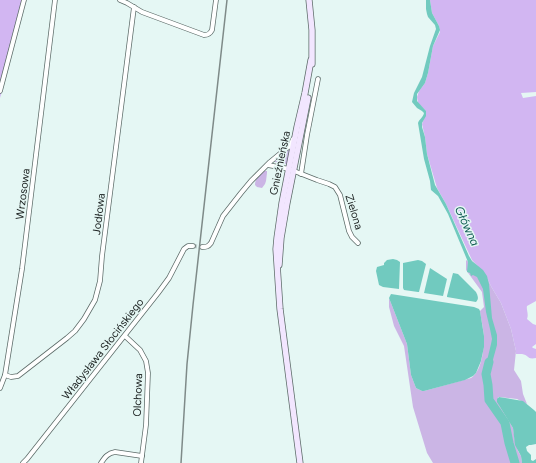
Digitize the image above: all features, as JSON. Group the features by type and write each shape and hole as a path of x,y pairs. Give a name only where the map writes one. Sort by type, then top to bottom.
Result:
{"main road":[{"name":"Gnieźnieńska","path":"300,463 281,324 276,258 277,238 282,204 309,93 312,70 312,30 309,0"},
{"name":"Gnieźnieńska","path":"291,170 297,127 311,60"}],"street":[{"path":"0,91 24,0"},
{"name":"Wrzosowa","path":"0,388 5,375 22,269 55,0"},
{"path":"120,0 142,12 204,35 208,35 212,30 216,0"},
{"name":"Jodłowa","path":"5,375 11,377 18,376 67,338 75,331 95,300 100,281 134,7"},
{"path":"301,174 318,80"},
{"path":"202,247 206,248 209,246 221,220 251,181 270,162 290,146 297,127"},
{"name":"Zielona","path":"268,165 291,170 335,187 340,195 349,230 352,237 358,243"},
{"name":"Władysława Słocińskiego","path":"23,463 163,287 184,249 188,246 193,246"},
{"name":"Olchowa","path":"125,336 140,350 146,361 148,373 146,425 141,463"},
{"path":"101,463 107,455 115,452 142,456"}],"shaded area":[{"path":"0,0 26,0 0,98"},
{"path":"430,0 536,0 536,92 521,93 523,98 536,96 536,301 527,306 527,319 536,325 536,344 532,347 536,349 536,358 529,358 522,354 516,354 511,329 501,303 485,274 472,260 437,188 427,154 422,124 426,113 418,103 417,97 419,91 425,83 433,46 440,32 439,26 432,13"},
{"path":"291,148 287,164 275,162 275,160"},
{"path":"264,171 267,171 265,184 262,188 257,187 255,185 256,180"},
{"path":"466,260 485,274 501,303 511,329 516,351 514,370 521,381 523,394 527,404 517,399 498,397 499,405 513,428 515,441 522,463 433,463 427,453 413,407 404,346 394,326 389,307 389,298 407,344 411,375 416,388 424,391 471,378 480,366 483,355 484,336 480,311 484,307 482,292 466,270"}],"water":[{"path":"426,0 430,0 432,13 440,30 433,46 425,83 417,94 417,101 426,111 426,116 422,123 422,127 435,185 446,204 469,256 487,276 492,318 497,335 497,345 489,374 484,373 492,339 483,289 477,277 473,275 471,276 470,273 467,272 468,262 448,214 438,196 431,190 418,123 424,113 412,102 414,93 422,77 436,29 435,25 428,17"},
{"path":"393,259 400,262 399,289 379,285 376,271 377,267 384,265 387,260"},
{"path":"418,260 426,264 419,292 404,290 403,263"},
{"path":"430,268 447,279 443,296 424,293"},
{"path":"453,273 458,274 476,292 478,300 476,302 447,297"},
{"path":"391,294 479,309 484,336 484,347 481,361 476,373 465,380 424,391 416,388 411,375 407,344 389,298"},
{"path":"499,397 523,401 536,412 536,444 526,447 527,451 531,455 531,460 533,461 536,459 536,463 522,463 521,456 515,445 513,428 497,402"}],"waterway":[{"name":"Główna","path":"489,362 486,374 489,400 505,423 515,463"}],"tunnel":[{"path":"193,246 202,247"}],"railway":[{"path":"181,463 187,364 227,0"}]}
